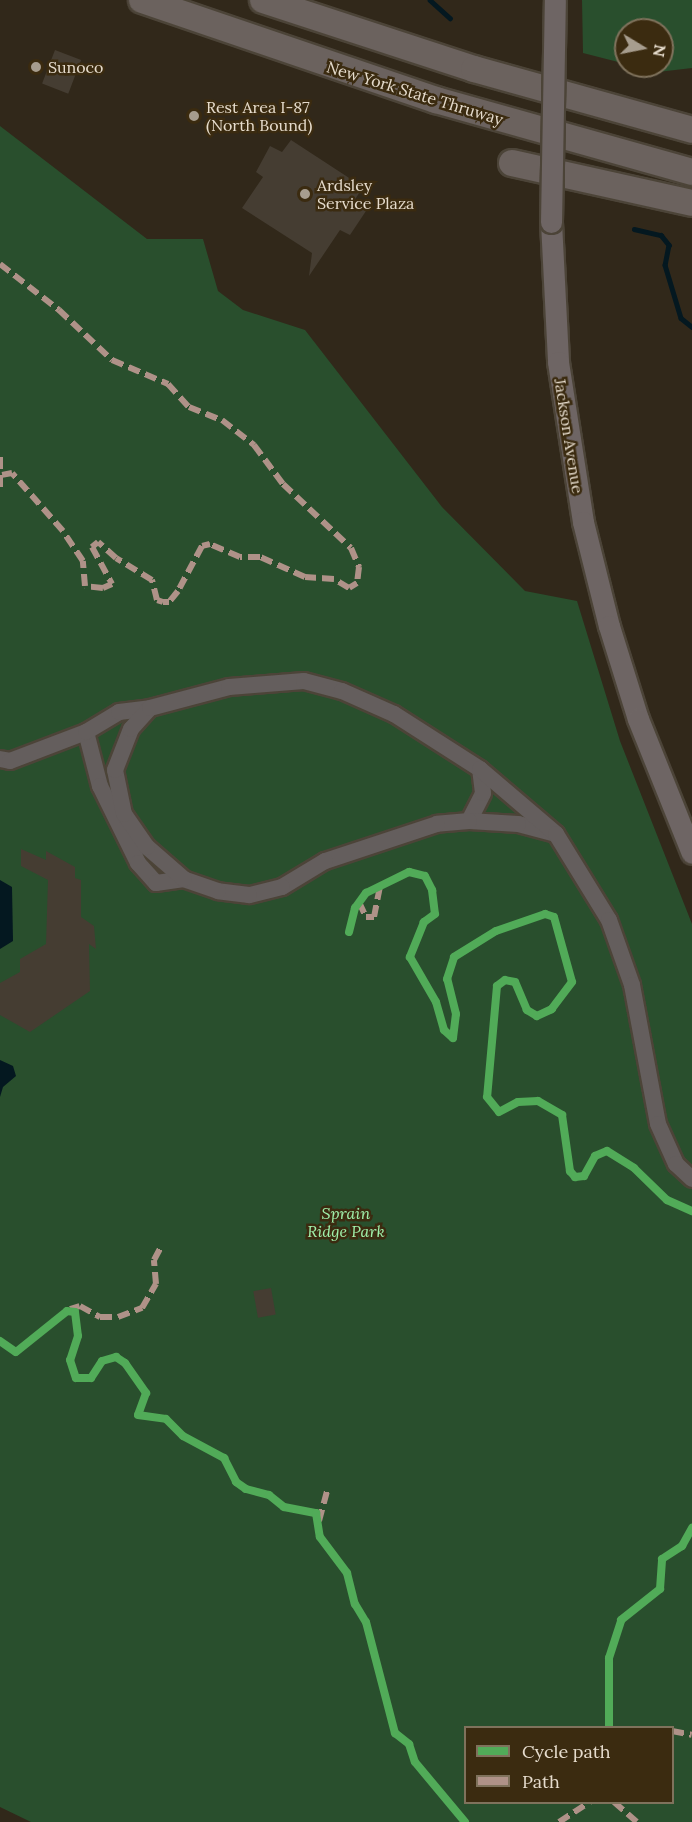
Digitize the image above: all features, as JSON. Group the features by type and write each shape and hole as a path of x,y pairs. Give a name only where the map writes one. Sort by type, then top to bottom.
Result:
{"highway":[{"name":"New York State Thruway","path":"142,0 425,97 692,172"},
{"path":"263,0 486,72 692,130"},
{"path":"512,163 692,203"}],"main road":[{"name":"Jackson Avenue","path":"555,0 551,222 558,362 583,522 609,626 638,718 692,853"}],"street":[{"path":"0,759 10,761 86,732 118,712 150,708 229,687 304,681 342,691 394,714 480,769 556,834 609,921 632,985 658,1124 676,1164 692,1179"},
{"path":"150,708 139,717 124,743 115,770 116,791 124,813 147,847 184,879 218,891 249,895 282,886 325,861 436,824 469,821 518,824 556,834"},
{"path":"86,732 100,786 138,863 156,883 184,879"},
{"path":"469,821 483,793 480,769"}],"green space":[{"path":"582,0 692,0 692,68 674,70 674,18 614,18 614,61 583,53"},
{"name":"Sprain Ridge Park","path":"0,126 147,239 203,239 218,291 243,310 305,330 442,507 525,591 577,601 620,741 692,924 692,1822 31,1822 0,1807"}],"water":[{"path":"0,880 12,887 13,941 0,949"},
{"path":"0,1060 13,1066 16,1076 3,1087 0,1097"}],"building":[{"path":"55,50 81,60 68,94 42,84"},
{"name":"Ardsley Service Plaza","path":"291,140 363,187 354,201 366,211 350,235 340,230 309,276 312,253 242,208 263,177 256,172 270,146 282,152"},
{"path":"21,849 46,860 46,851 75,867 75,878 81,880 81,917 94,926 96,949 89,944 90,991 30,1032 0,1015 0,983 20,972 20,959 46,944 48,880 21,866"},
{"path":"271,1288 276,1315 258,1318 253,1291"}],"waterway":[{"path":"430,0 450,18"},
{"path":"634,229 661,235 669,245 665,265 681,318 692,327"}],"marked path":[{"path":"0,264 59,310 112,360 168,384 189,407 222,420 254,445 283,484 351,548 359,567 357,583 349,588 334,579 305,577 260,557 240,557 210,544 202,546 178,591 169,602 163,602 157,600 152,580 116,558 98,542 92,547 112,584 103,588 85,586 83,561 63,531 12,473 2,475"},
{"path":"0,457 0,493"},
{"path":"359,902 366,917 374,917 380,886"},
{"path":"70,1309 80,1306 100,1317 118,1317 142,1308 156,1284 154,1260 161,1247"},
{"path":"319,1521 328,1487"},
{"path":"674,1731 692,1735"},
{"path":"559,1822 587,1804"},
{"path":"616,1804 637,1822"}],"cycle path":[{"path":"349,932 355,908 366,893 409,872 425,876 432,890 435,914 424,922 410,957 436,1002 444,1030 453,1038 456,1014 447,979 454,957 496,931 545,914 554,917 572,982 552,1009 537,1016 527,1010 515,982 505,980 497,986 487,1097 499,1112 518,1102 538,1101 562,1115 570,1171 575,1177 584,1176 595,1156 607,1151 634,1168 667,1200 692,1211"},
{"path":"0,1341 16,1352 67,1311 75,1312 78,1336 70,1360 76,1378 91,1378 102,1361 116,1357 125,1363 146,1393 138,1415 166,1419 183,1436 224,1458 236,1482 246,1489 269,1495 284,1507 316,1513 320,1537 347,1573 355,1604 366,1622 395,1733 409,1744 415,1762 465,1822"},
{"path":"609,1726 609,1658 621,1620 660,1589 662,1559 682,1546 692,1528"}],"place":[{"name":"Sunoco","path":"36,67"},
{"name":"Rest Area I-87 (North Bound)","path":"194,116"},
{"name":"Ardsley Service Plaza","path":"305,194"}]}
